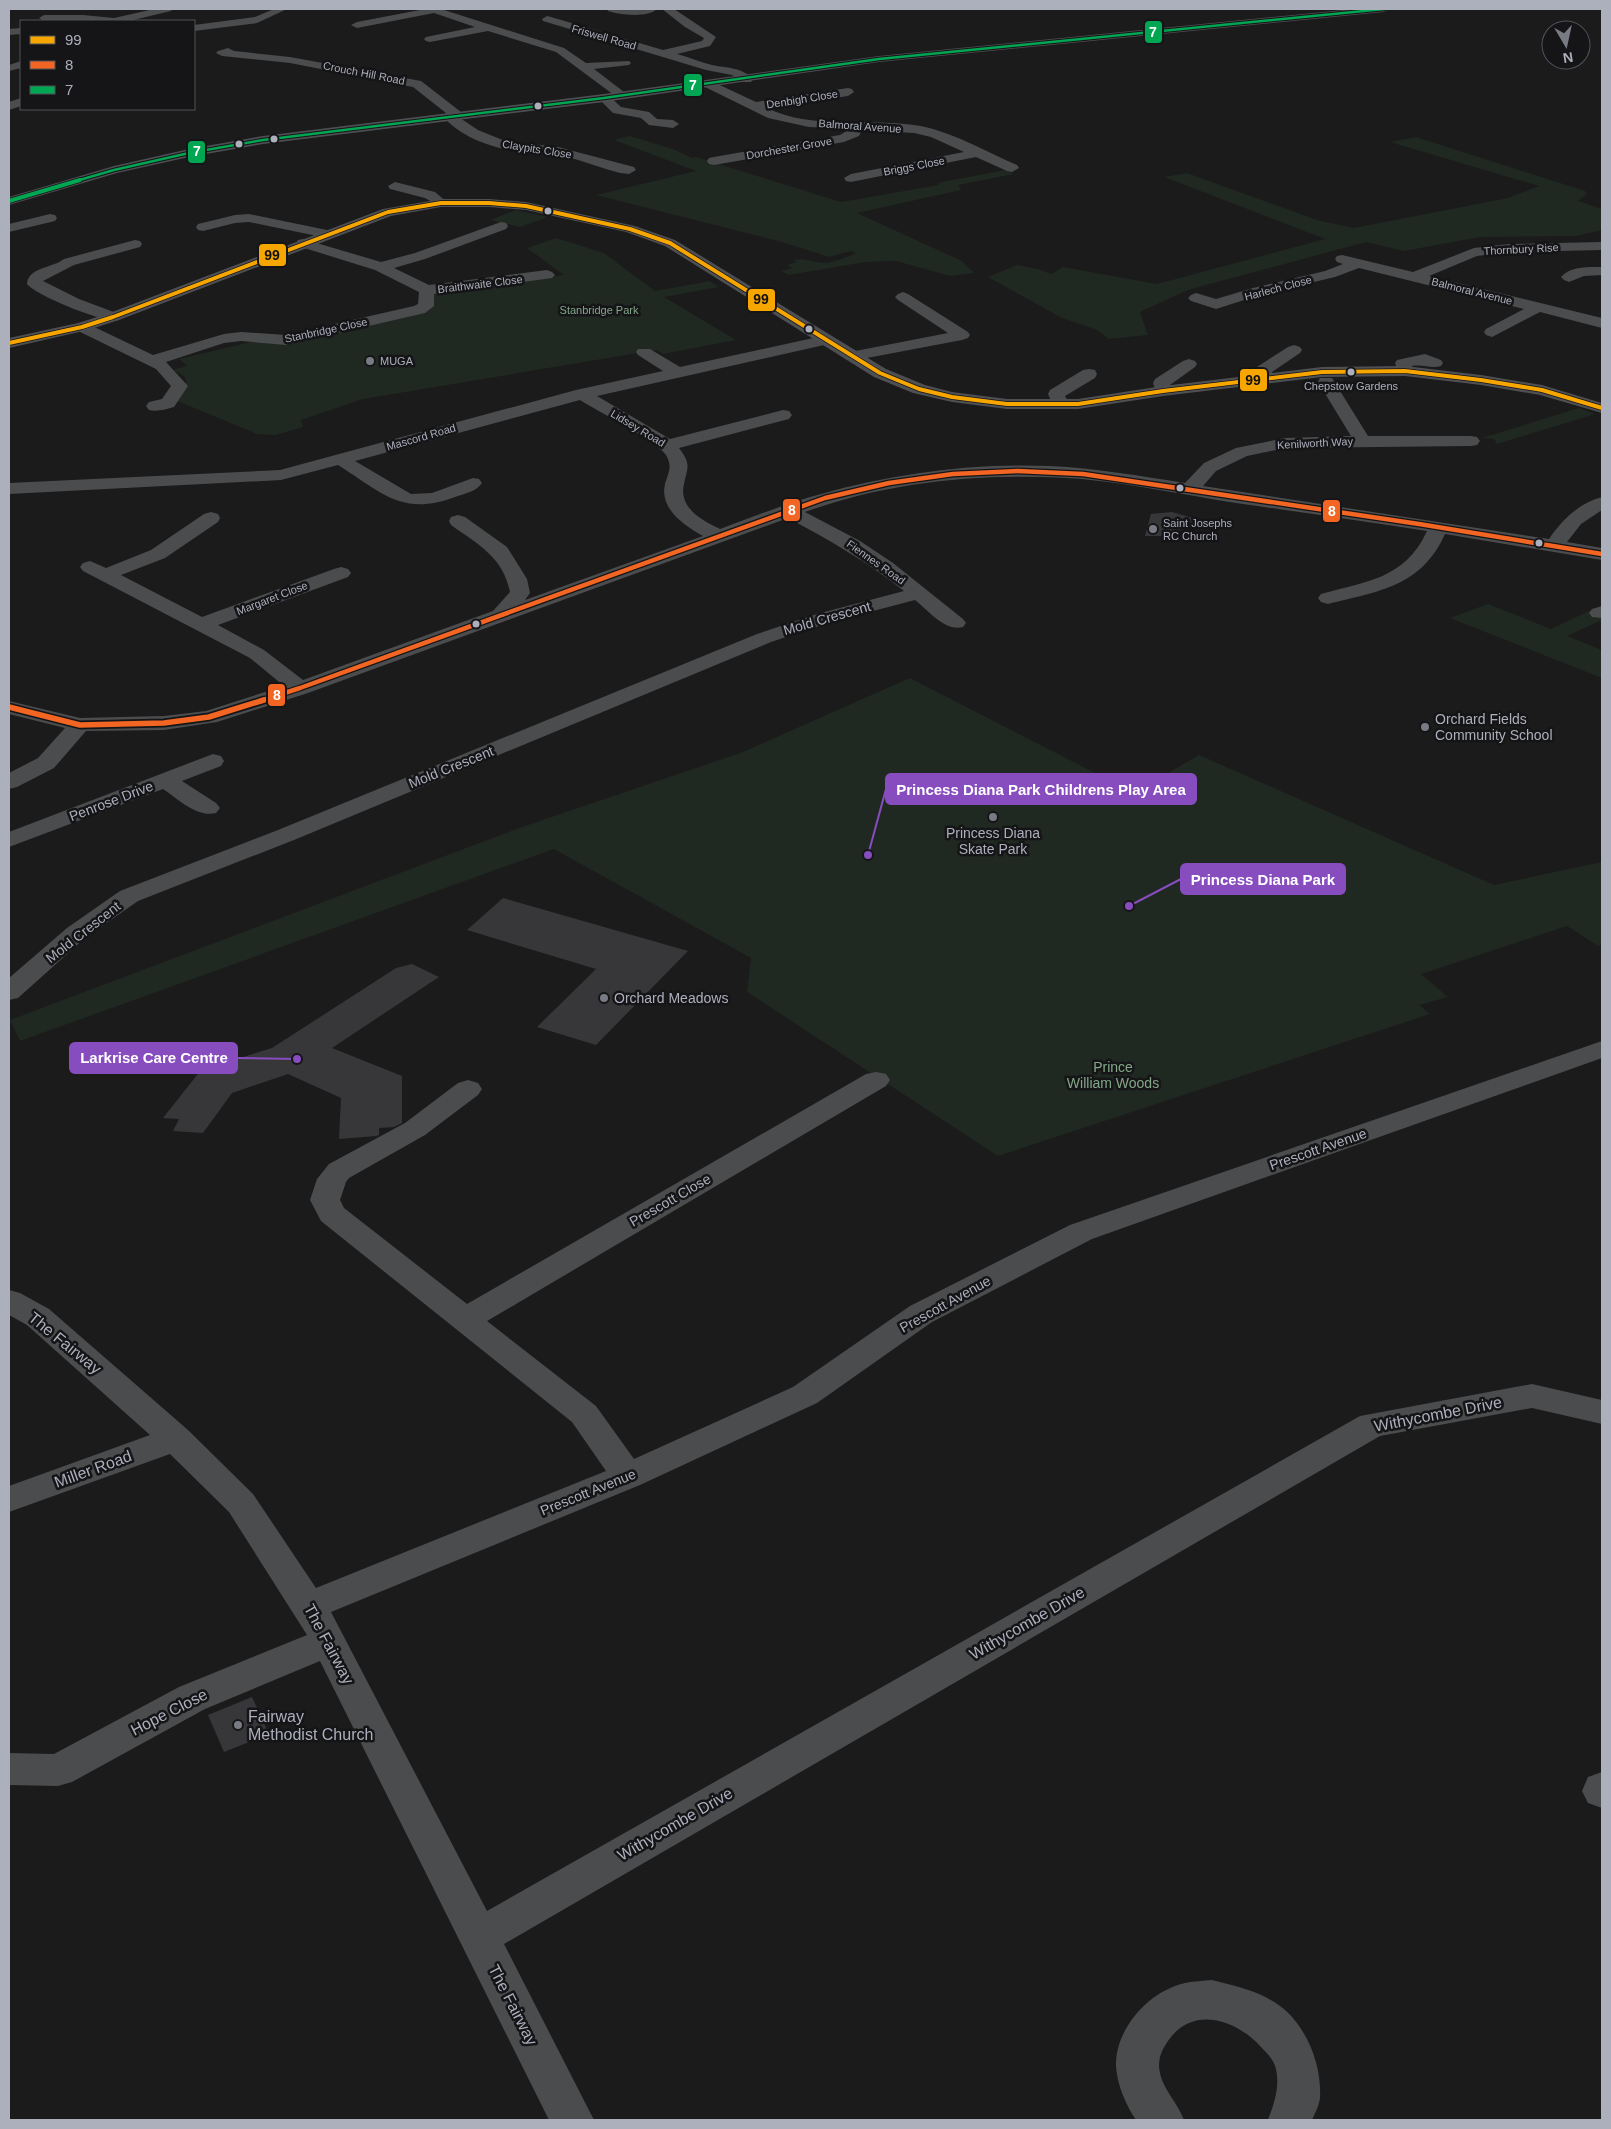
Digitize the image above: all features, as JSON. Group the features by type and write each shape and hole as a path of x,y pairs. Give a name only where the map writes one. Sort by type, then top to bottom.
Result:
{"street":[{"path":"43,20 56,9"},
{"path":"120,20 167,9"},
{"path":"195,28 257,20 282,9"},
{"path":"357,25 433,9 560,50 622,95"},
{"path":"623,12 652,9"},
{"name":"Friswell Road","path":"663,53 706,44 710,38 707,34 686,23 667,9"},
{"path":"9,201 114,170 189,153 263,140 604,98 917,55 1384,9"},
{"name":"Friswell Road","path":"547,13 710,68 735,72 747,79"},
{"path":"43,20 84,18 102,20"},
{"path":"666,24 686,23"},
{"path":"430,39 487,27"},
{"path":"528,50 547,46"},
{"name":"Crouch Hill Road","path":"290,60 308,50"},
{"name":"Crouch Hill Road","path":"228,51 222,53 290,60 417,84 453,116"},
{"path":"582,67 625,62"},
{"name":"Balmoral Avenue","path":"709,84 772,115 791,120 914,129 935,134 1012,168"},
{"name":"Denbigh Close","path":"756,106 848,92"},
{"path":"604,98 617,110 644,115 653,122 673,124"},
{"name":"Claypits Close","path":"453,116 477,136 491,141 520,148 558,151 605,167 629,170"},
{"name":"Dorchester Grove","path":"714,161 844,138 854,133 858,125"},
{"name":"Briggs Close","path":"850,178 977,153"},
{"path":"395,186 430,195 441,203"},
{"path":"9,343 82,327 113,317 388,212 441,203 489,203 526,206 646,233 670,243 880,373 900,382 952,397 1007,404 1061,405 1322,372 1405,371 1481,380 1542,390 1602,408"},
{"path":"9,228 50,218"},
{"path":"203,227 235,219 249,218 327,234"},
{"path":"380,267 420,256 501,226"},
{"name":"Braithwaite Close","path":"303,243 380,267 427,290 547,275"},
{"path":"113,317 92,311 64,299 36,284 35,280 38,276 62,267 69,262 135,244"},
{"name":"Thornbury Rise","path":"1414,277 1474,252 1509,248 1602,246"},
{"name":"Balmoral Avenue","path":"1342,259 1602,323"},
{"name":"Harlech Close","path":"1196,298 1216,304 1258,291 1330,274 1358,263"},
{"path":"1569,277 1582,272 1602,271"},
{"name":"Stanbridge Close","path":"151,361 225,339 243,337 286,340 418,310 426,306 427,290"},
{"path":"903,297 962,335"},
{"path":"1492,332 1537,308"},
{"path":"82,327 162,366 180,386 168,405"},
{"path":"851,356 980,332"},
{"name":"Mascord Road","path":"9,488 260,477 299,471 582,394 827,340"},
{"path":"1268,378 1263,371 1294,350"},
{"path":"644,352 678,373"},
{"path":"1405,371 1403,363 1425,359 1435,363"},
{"path":"1163,391 1161,383 1189,364"},
{"path":"1061,405 1056,394 1089,374"},
{"name":"Kenilworth Way","path":"1326,382 1363,440"},
{"name":"Lidsey Road","path":"582,394 668,445 679,458 681,466 675,486 674,497 677,504 697,524 721,537"},
{"path":"668,445 783,415"},
{"name":"Kenilworth Way","path":"1190,489 1210,467 1242,452 1286,443 1363,440 1471,441"},
{"path":"342,460 402,498 410,500 437,498 472,484"},
{"path":"9,707 80,725 164,723 209,717 300,688 826,498 880,484 948,474 984,471 1038,471 1083,474 1279,501 1602,554"},
{"path":"1555,546 1560,535 1579,517 1589,508 1602,503"},
{"name":"Fiennes Road","path":"790,511 853,545 920,593 956,623"},
{"path":"212,518 158,554 98,571 203,624 257,654 300,688"},
{"path":"458,521 500,551 517,579 520,593 499,617"},
{"path":"1328,598 1405,574 1416,566 1431,547 1438,528"},
{"name":"Margaret Close","path":"203,624 341,573"},
{"name":"Mold Crescent","path":"9,992 76,933 129,896 286,835 764,638 824,618 920,593"},
{"path":"9,782 46,763 80,725"},
{"name":"Penrose Drive","path":"9,840 213,761"},
{"path":"164,780 208,808"},
{"name":"Prescott Avenue","path":"309,1606 628,1476 805,1395 921,1314 1081,1232 1602,1049"},
{"name":"Prescott Close","path":"464,1320 876,1080"},
{"path":"468,1090 416,1129 339,1171 332,1178 325,1200 332,1214 584,1414 628,1476"},
{"name":"The Fairway","path":"9,1301 38,1317 176,1439 242,1502 309,1606 329,1642 567,2118"},
{"name":"Withycombe Drive","path":"478,1938 1372,1425 1532,1396 1602,1412"},
{"name":"Miller Road","path":"9,1499 176,1439"},
{"name":"Hope Close","path":"9,1769 58,1770 192,1698 329,1642"},
{"path":"1162,2120 1148,2102 1138,2076 1139,2051 1149,2027 1166,2010 1187,2001 1211,1999 1236,2004 1258,2014 1278,2031 1292,2053 1299,2076 1298,2100 1290,2120"}],"green space":[{"path":"630,136 673,149 692,158 696,157 841,202 939,185 937,183 1005,170 1014,174 958,185 961,190 857,213 962,261 974,273 950,276 896,261 865,262 789,275 781,271 792,268 787,265 797,262 793,260 803,259 826,263 856,253 851,251 829,257 782,242 596,195 696,171 614,140"},
{"path":"1416,137 1585,191 1587,194 1578,201 1602,209 1602,230 1576,236 1480,237 1404,251 1366,242 1188,290 1140,312 1148,335 1109,339 1097,330 1062,318 988,277 1017,265 1038,269 1051,274 1063,267 1157,284 1325,239 1164,177 1187,173 1317,220 1354,228 1508,198 1539,186 1390,142"},
{"path":"516,210 548,217 520,227 490,220"},
{"name":"Stanbridge Park","path":"556,238 604,253 655,291 710,281 719,287 664,297 736,340 663,354 657,350 644,352 363,399 301,420 303,427 276,435 257,434 175,400 187,386 185,377 175,371 175,369 187,366 179,359 255,341 422,312 430,298 436,293 458,292 564,275 527,248"},
{"path":"1579,408 1595,414 1497,444 1494,439 1482,438"},
{"path":"1488,604 1551,629 1589,611 1600,613 1602,620 1567,636 1602,650 1602,678 1450,618"},
{"name":"Prince William Woods","path":"910,678 1134,793 1199,755 1494,885 1602,862 1602,944 1598,946 1567,926 1421,974 1448,997 1419,1005 1430,1014 998,1156 747,992 751,958 554,849 20,1041 10,1020 519,828 743,752"}],"building":[{"name":"Saint Josephs RC Church","path":"1172,512 1199,520 1168,536 1145,536 1151,514"},
{"name":"Orchard Meadows","path":"503,898 688,951 596,1045 537,1027 596,969 467,930"},
{"path":"412,964 439,977 332,1048 402,1076 402,1123 394,1127 379,1128 379,1135 376,1136 339,1139 341,1098 288,1074 232,1093 203,1133 173,1131 179,1119 163,1118 201,1070 272,1048 396,968"},
{"name":"Fairway Methodist Church","path":"252,1697 269,1734 224,1752 208,1715"}],"transit line":[{"name":"7","path":"9,201 114,170 189,153 263,140 604,98 879,59 1384,9"},
{"name":"99","path":"9,343 82,327 113,317 388,212 441,203 489,203 526,206 630,229 670,243 880,373 919,389 952,397 1007,404 1078,404 1163,391 1322,372 1405,371 1481,380 1542,390 1602,408"},
{"name":"8","path":"9,707 80,725 164,723 209,717 300,688 825,498 889,483 953,474 1018,471 1102,476 1602,554"}],"place":[{"name":"MUGA","path":"370,361"},
{"name":"Chepstow Gardens","path":"1351,372"},
{"name":"Saint Josephs RC Church","path":"1153,529"},
{"name":"Orchard Fields Community School","path":"1425,727"},
{"name":"Princess Diana Skate Park","path":"993,817"},
{"name":"Princess Diana Park Childrens Play Area","path":"868,855"},
{"name":"Princess Diana Park","path":"1129,906"},
{"name":"Orchard Meadows","path":"604,998"},
{"name":"Larkrise Care Centre","path":"297,1059"},
{"name":"Fairway Methodist Church","path":"238,1725"}]}
